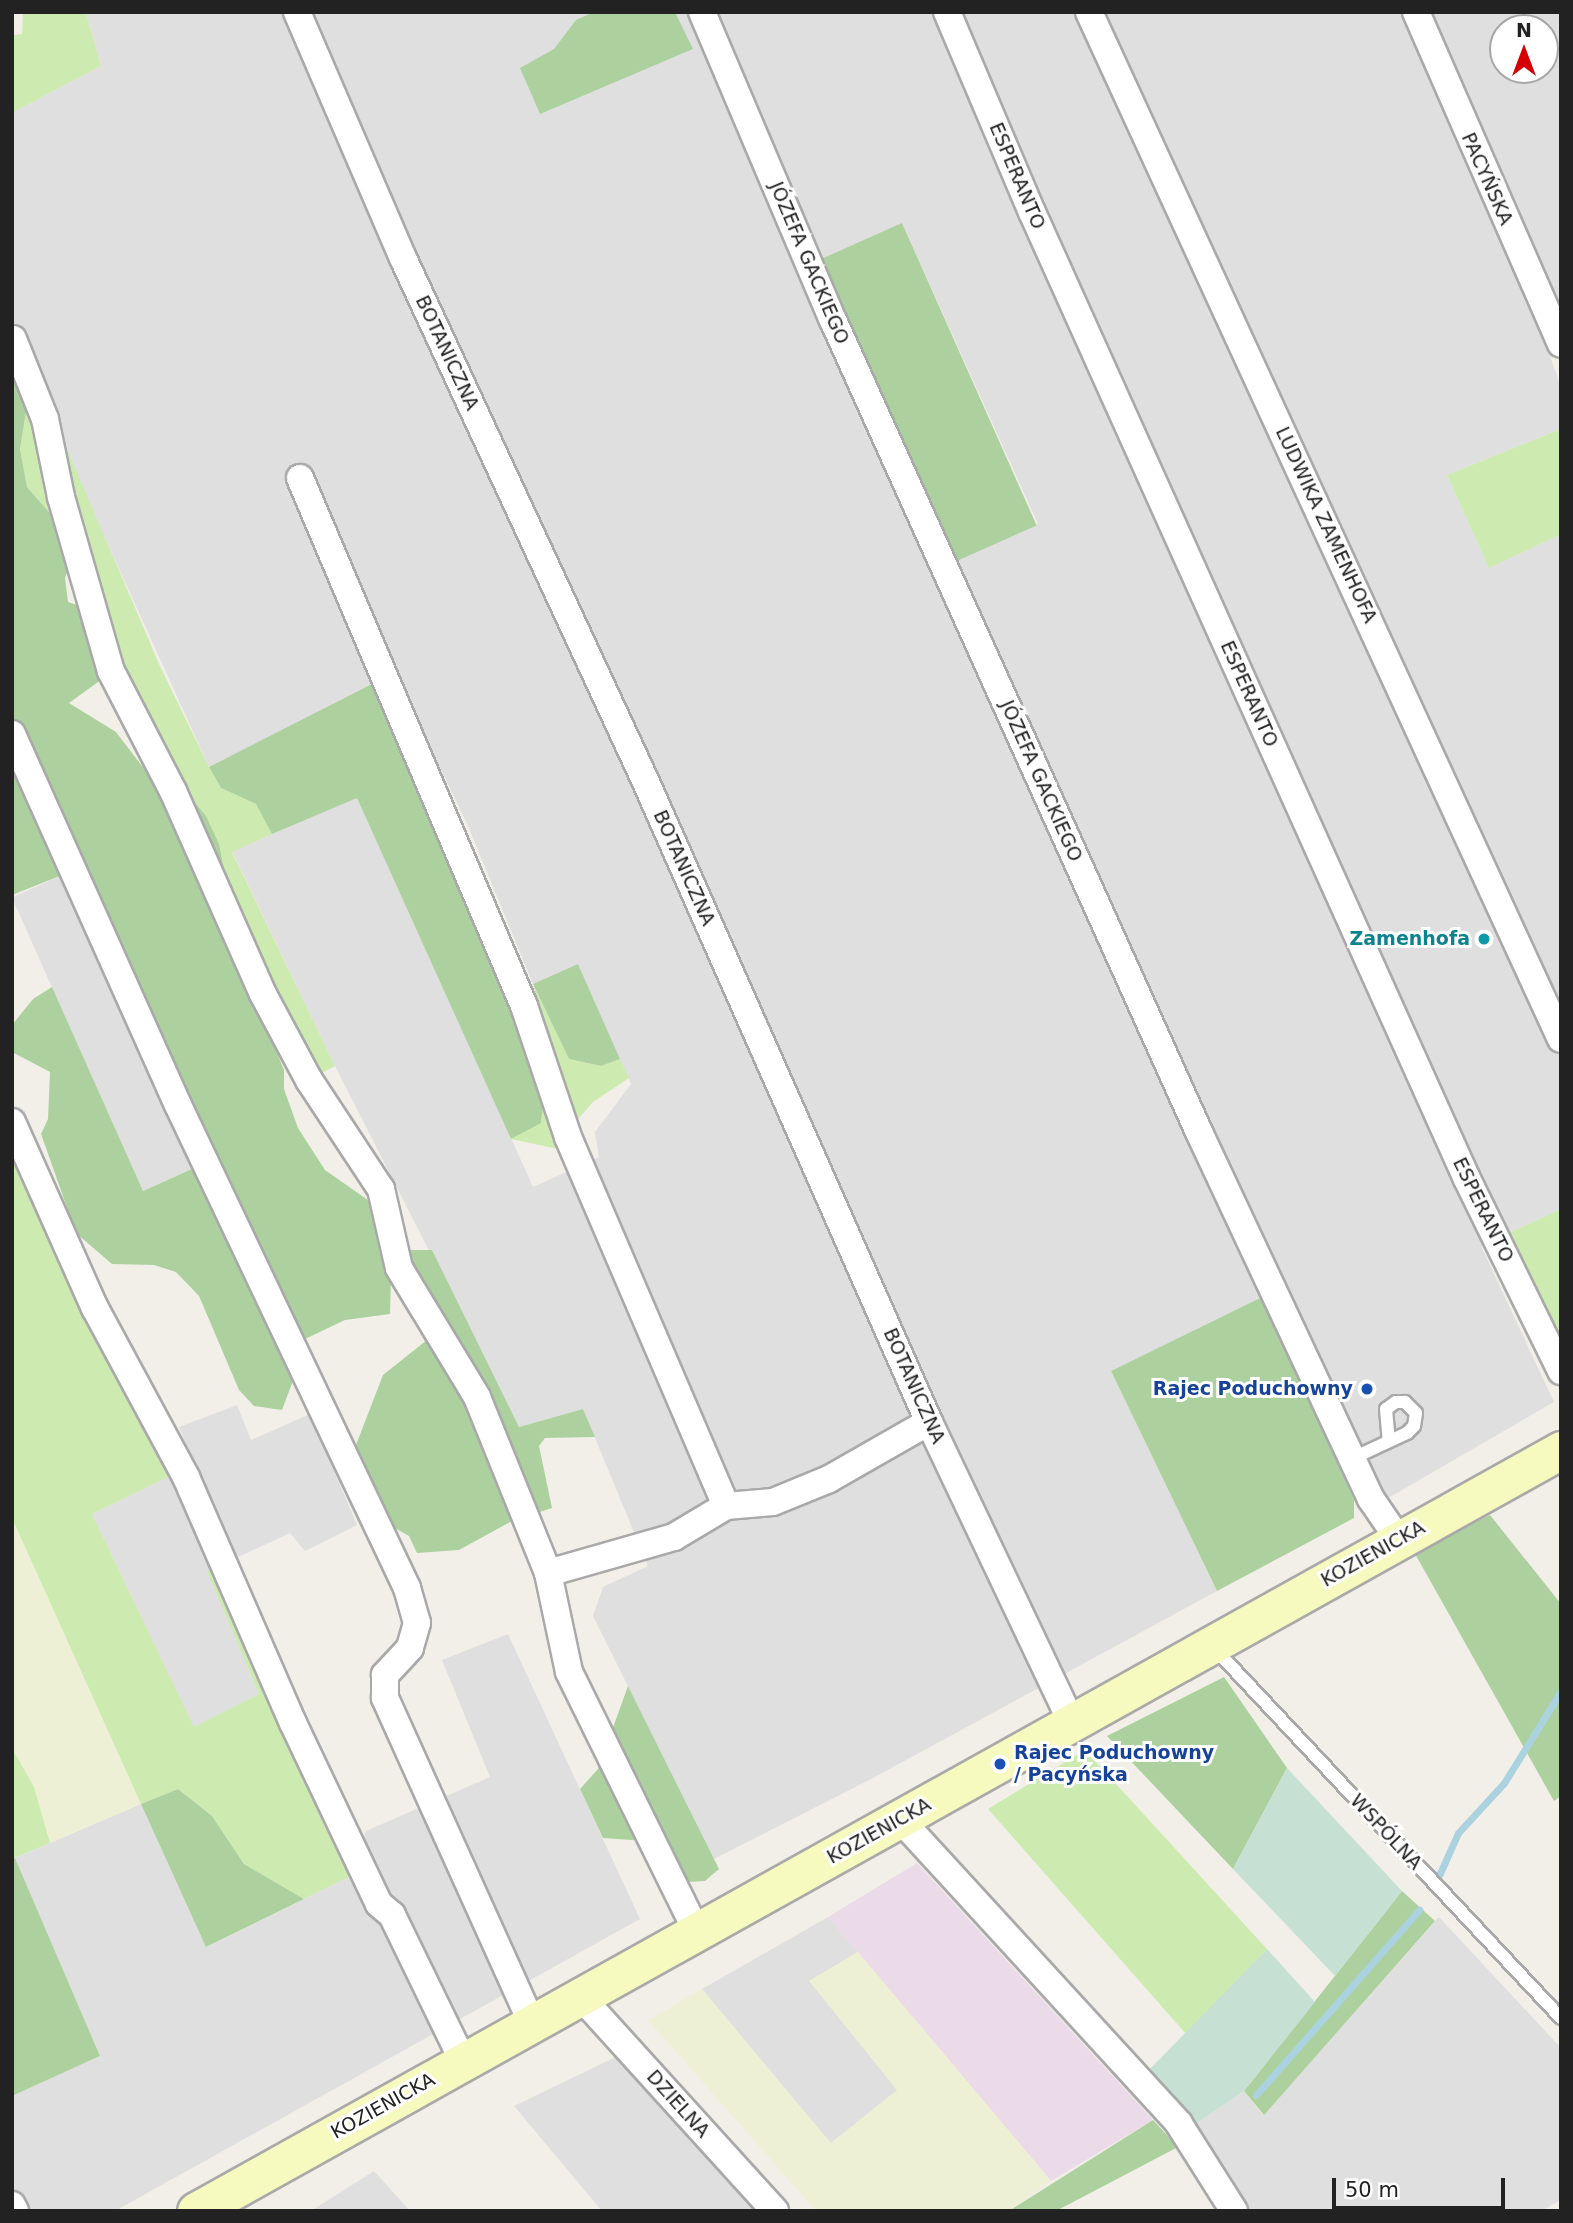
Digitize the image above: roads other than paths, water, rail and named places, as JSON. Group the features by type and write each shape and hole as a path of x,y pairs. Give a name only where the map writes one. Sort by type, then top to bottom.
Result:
{"main road":[{"name":"KOZIENICKA","path":"195,2211 1561,1450"}],"street":[{"name":"BOTANICZNA","path":"297,12 403,258 645,780 929,1422 1072,1723"},
{"name":"JÓZEFA GACKIEGO","path":"702,12 844,346 1352,1459 1371,1499 1399,1540"},
{"name":"ESPERANTO","path":"947,12 1032,212 1450,1141 1561,1371"},
{"name":"LUDWIKA ZAMENHOFA","path":"1089,12 1561,1039"},
{"name":"PACYŃSKA","path":"1416,12 1561,344"},
{"path":"13,339 46,419 61,497 111,671 173,791 263,993 310,1080 381,1189 398,1268 477,1397 548,1573 569,1672 697,1932"},
{"path":"300,478 524,1006 568,1137 726,1506"},
{"path":"12,734 184,1117 407,1588 417,1623 410,1648 384,1675 385,1698 531,2024"},
{"path":"12,1122 95,1308 186,1477 293,1723 379,1905 391,1915 463,2061"},
{"path":"548,1573 674,1537 726,1506 773,1503 829,1479 929,1422"},
{"path":"900,1819 1179,2124 1234,2211"},
{"name":"DZIELNA","path":"581,1997 775,2211"},
{"path":"12,2206 15,2211"}],"lane":[{"path":"1352,1459 1389,1441"},
{"name":"WSPÓLNA","path":"1212,1645 1561,2018"}],"waterway":[{"path":"1437,1880 1458,1833 1504,1783 1561,1691"},
{"path":"1256,2095 1419,1910"}],"place":[{"name":"Zamenhofa","path":"1484,939"},
{"name":"Rajec Poduchowny","path":"1367,1389"},
{"name":"Rajec Poduchowny / Pacyńska","path":"1000,1764"}]}
